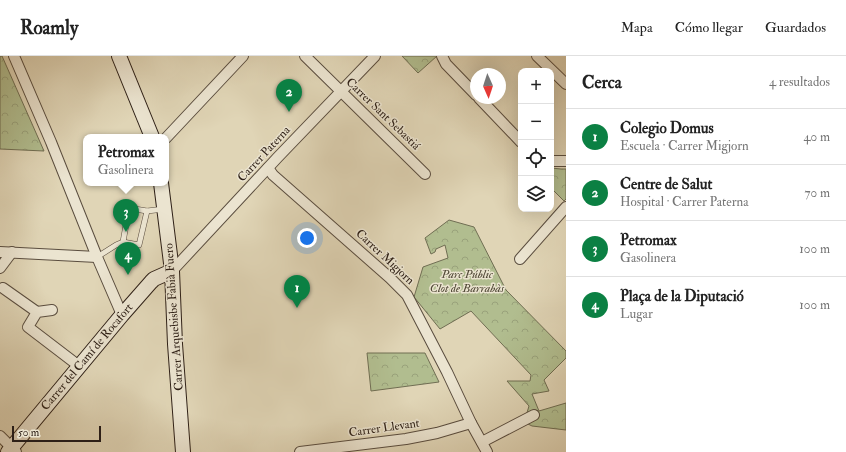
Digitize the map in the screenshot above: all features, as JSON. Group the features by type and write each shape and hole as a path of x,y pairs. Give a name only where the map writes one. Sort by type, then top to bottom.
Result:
{"street":[{"path":"14,56 122,315"},
{"path":"119,56 151,134"},
{"path":"169,135 243,56"},
{"name":"Carrer Sant Sebastiá","path":"305,56 425,174"},
{"name":"Carrer Paterna","path":"172,271 374,56"},
{"path":"442,56 446,64 470,89"},
{"path":"537,56 566,84"},
{"path":"485,104 519,140"},
{"path":"554,161 566,161"},
{"name":"Carrer Migjorn","path":"268,168 407,295 487,452"},
{"name":"Carrer Arquebisbe Fabià Fuero","path":"161,186 172,271 183,452"},
{"path":"520,258 566,207"},
{"path":"0,252 97,257"},
{"path":"0,268 12,252"},
{"name":"Carrer del Camí de Rocafort","path":"12,451 79,366 154,279 172,271"},
{"path":"1,289 37,312 52,310"},
{"path":"37,312 28,327 79,366"},
{"path":"482,442 534,415"},
{"name":"Carrer Llevant","path":"300,452 406,439 437,433 471,423"},
{"path":"0,436 12,451"}],"lane":[{"path":"123,242 130,208 147,211 165,209"},
{"path":"97,257 123,242 139,245 147,211"}],"green space":[{"path":"0,56 2,56 44,151 0,149"},
{"path":"402,56 437,56 418,73"},
{"path":"554,168 566,169 566,199 564,201 554,191"},
{"name":"Parc Públic Clot de Barrabàs","path":"449,220 474,227 506,290 566,351 566,358 544,380 549,391 532,394 539,411 566,403 566,430 532,426 522,421 526,416 529,406 507,381 530,381 531,375 471,311 440,329 414,297 423,267 448,258 445,245 436,249 435,252 431,254 425,238"},
{"path":"367,353 425,353 439,382 371,391"}],"place":[{"name":"Centre de Salut","path":"289,112"},
{"name":"Petromax","path":"126,232"},
{"name":"Plaça de la Diputació","path":"128,275"},
{"name":"Colegio Domus","path":"297,308"}]}
